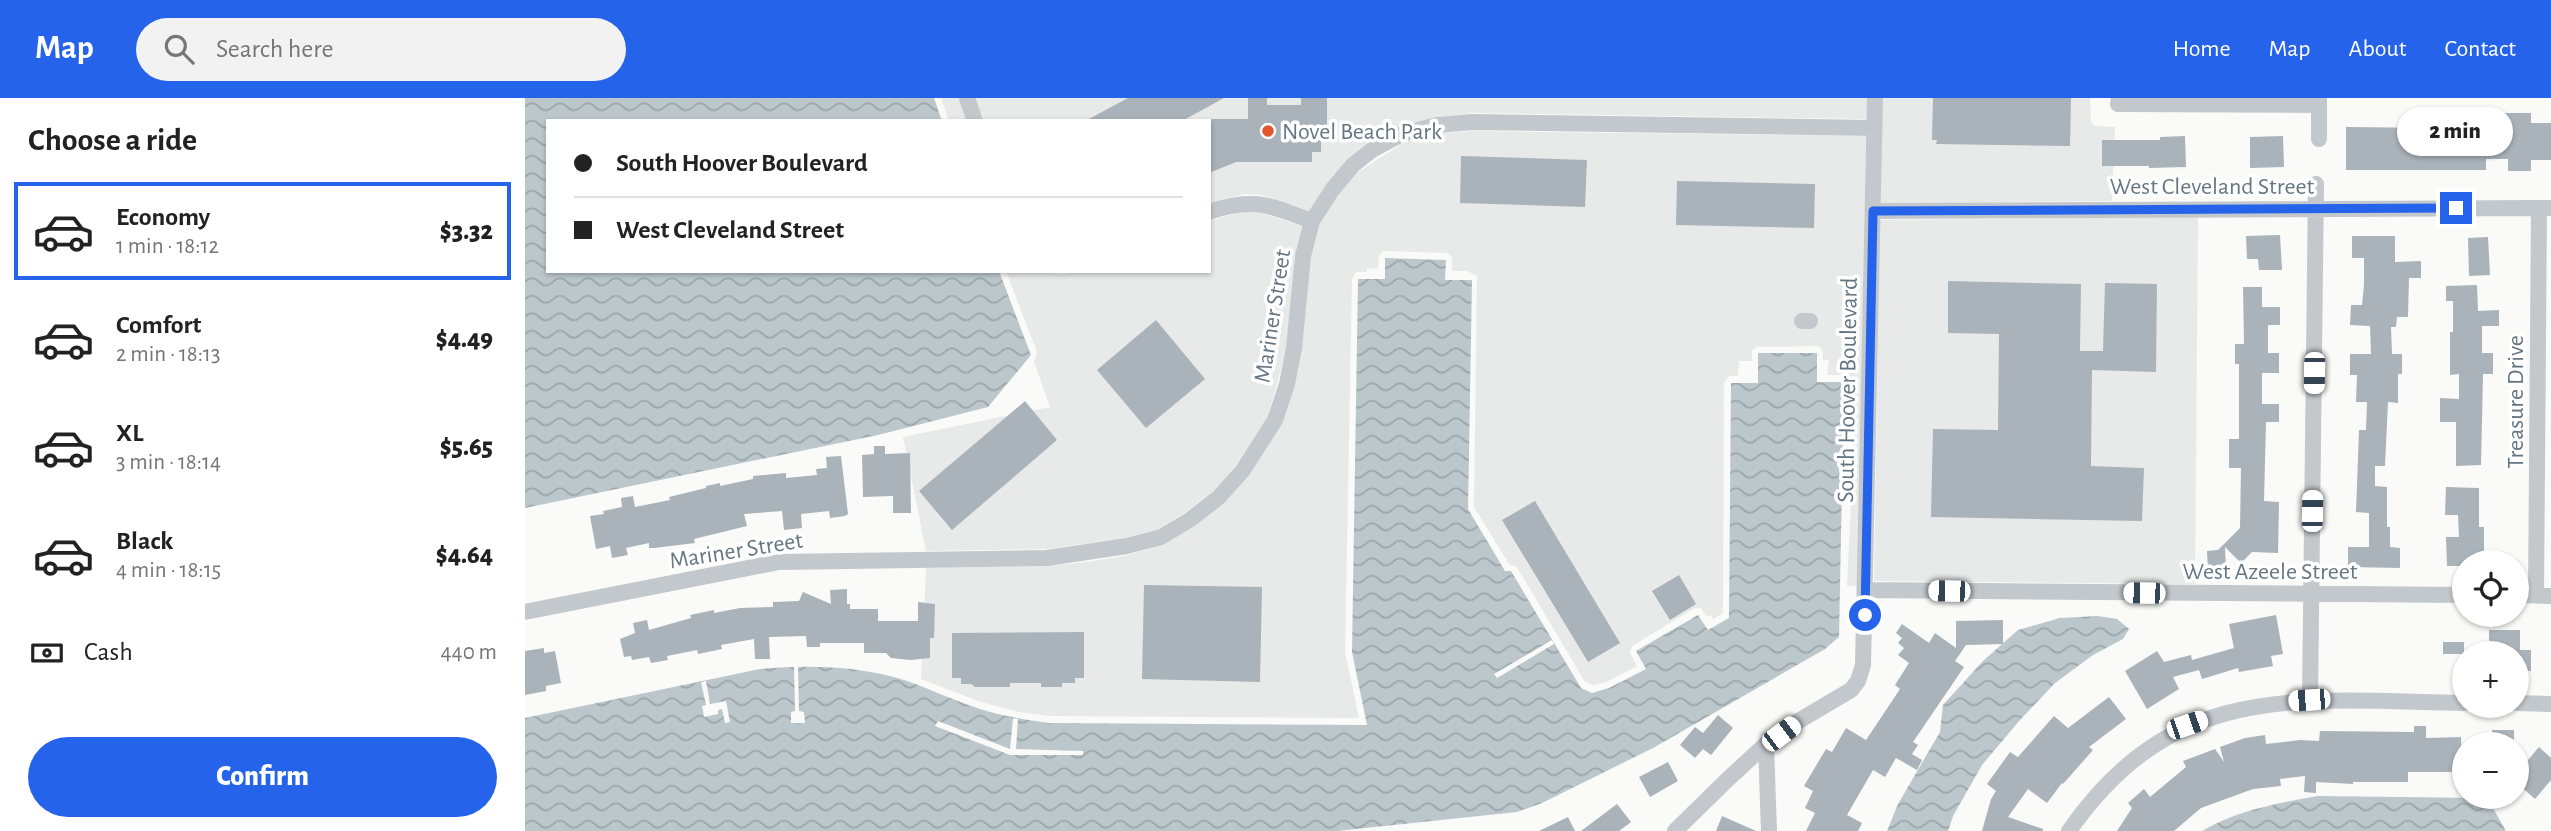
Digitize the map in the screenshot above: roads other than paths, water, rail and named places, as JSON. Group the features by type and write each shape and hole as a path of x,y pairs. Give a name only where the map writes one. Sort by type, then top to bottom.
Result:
{"street":[{"path":"967,98 974,119"},
{"name":"South Hoover Boulevard","path":"1766,744 1795,723 1851,690 1858,681 1863,665 1875,98"},
{"path":"2119,101 2319,102 2319,139"},
{"name":"Mariner Street","path":"525,612 779,562 1047,558 1112,549 1161,537 1191,519 1219,497 1243,470 1275,420 1287,384 1294,348 1303,256 1312,221 1332,190 1353,165 1372,150 1402,134 1437,125 1472,122 1874,128"},
{"path":"2309,700 2316,184"},
{"path":"1211,212 1245,203 1259,203 1312,221"},
{"name":"West Cleveland Street","path":"1873,211 2545,208"},
{"name":"Treasure Drive","path":"2544,595 2545,208"},
{"name":"West Azeele Street","path":"1866,590 2452,595"},
{"path":"2069,831 2115,775 2147,749 2187,725 2223,713 2268,704 2309,700 2452,703"},
{"path":"2529,704 2551,704"},
{"path":"1675,831 1766,744"},
{"path":"1766,744 1769,831"}],"water":[{"path":"525,98 934,98 941,119 546,119 546,273 1000,273 1031,355 988,407 878,435 525,508"},
{"path":"1385,258 1446,260 1445,280 1472,280 1468,509 1505,571 1511,571 1581,688 1592,693 1609,688 1646,669 1636,651 1698,615 1708,630 1729,618 1731,383 1758,383 1758,353 1817,353 1817,382 1844,382 1839,637 1825,649 1653,748 1542,803 1517,812 1337,831 525,831 525,718 760,669 827,667 878,673 905,680 980,709 1049,723 1367,725 1352,652 1358,279 1385,279"},
{"path":"2097,616 2117,619 2129,629 2123,639 2093,655 2055,683 2020,720 1982,765 1953,816 1948,831 1887,831 1898,804 1940,732 1943,705 1983,661 2018,630 2060,618"},
{"path":"2318,796 2452,798 2452,809 2493,809 2506,831 2202,831 2244,813"}],"place":[{"name":"Novel Beach Park","path":"1268,131"}]}
